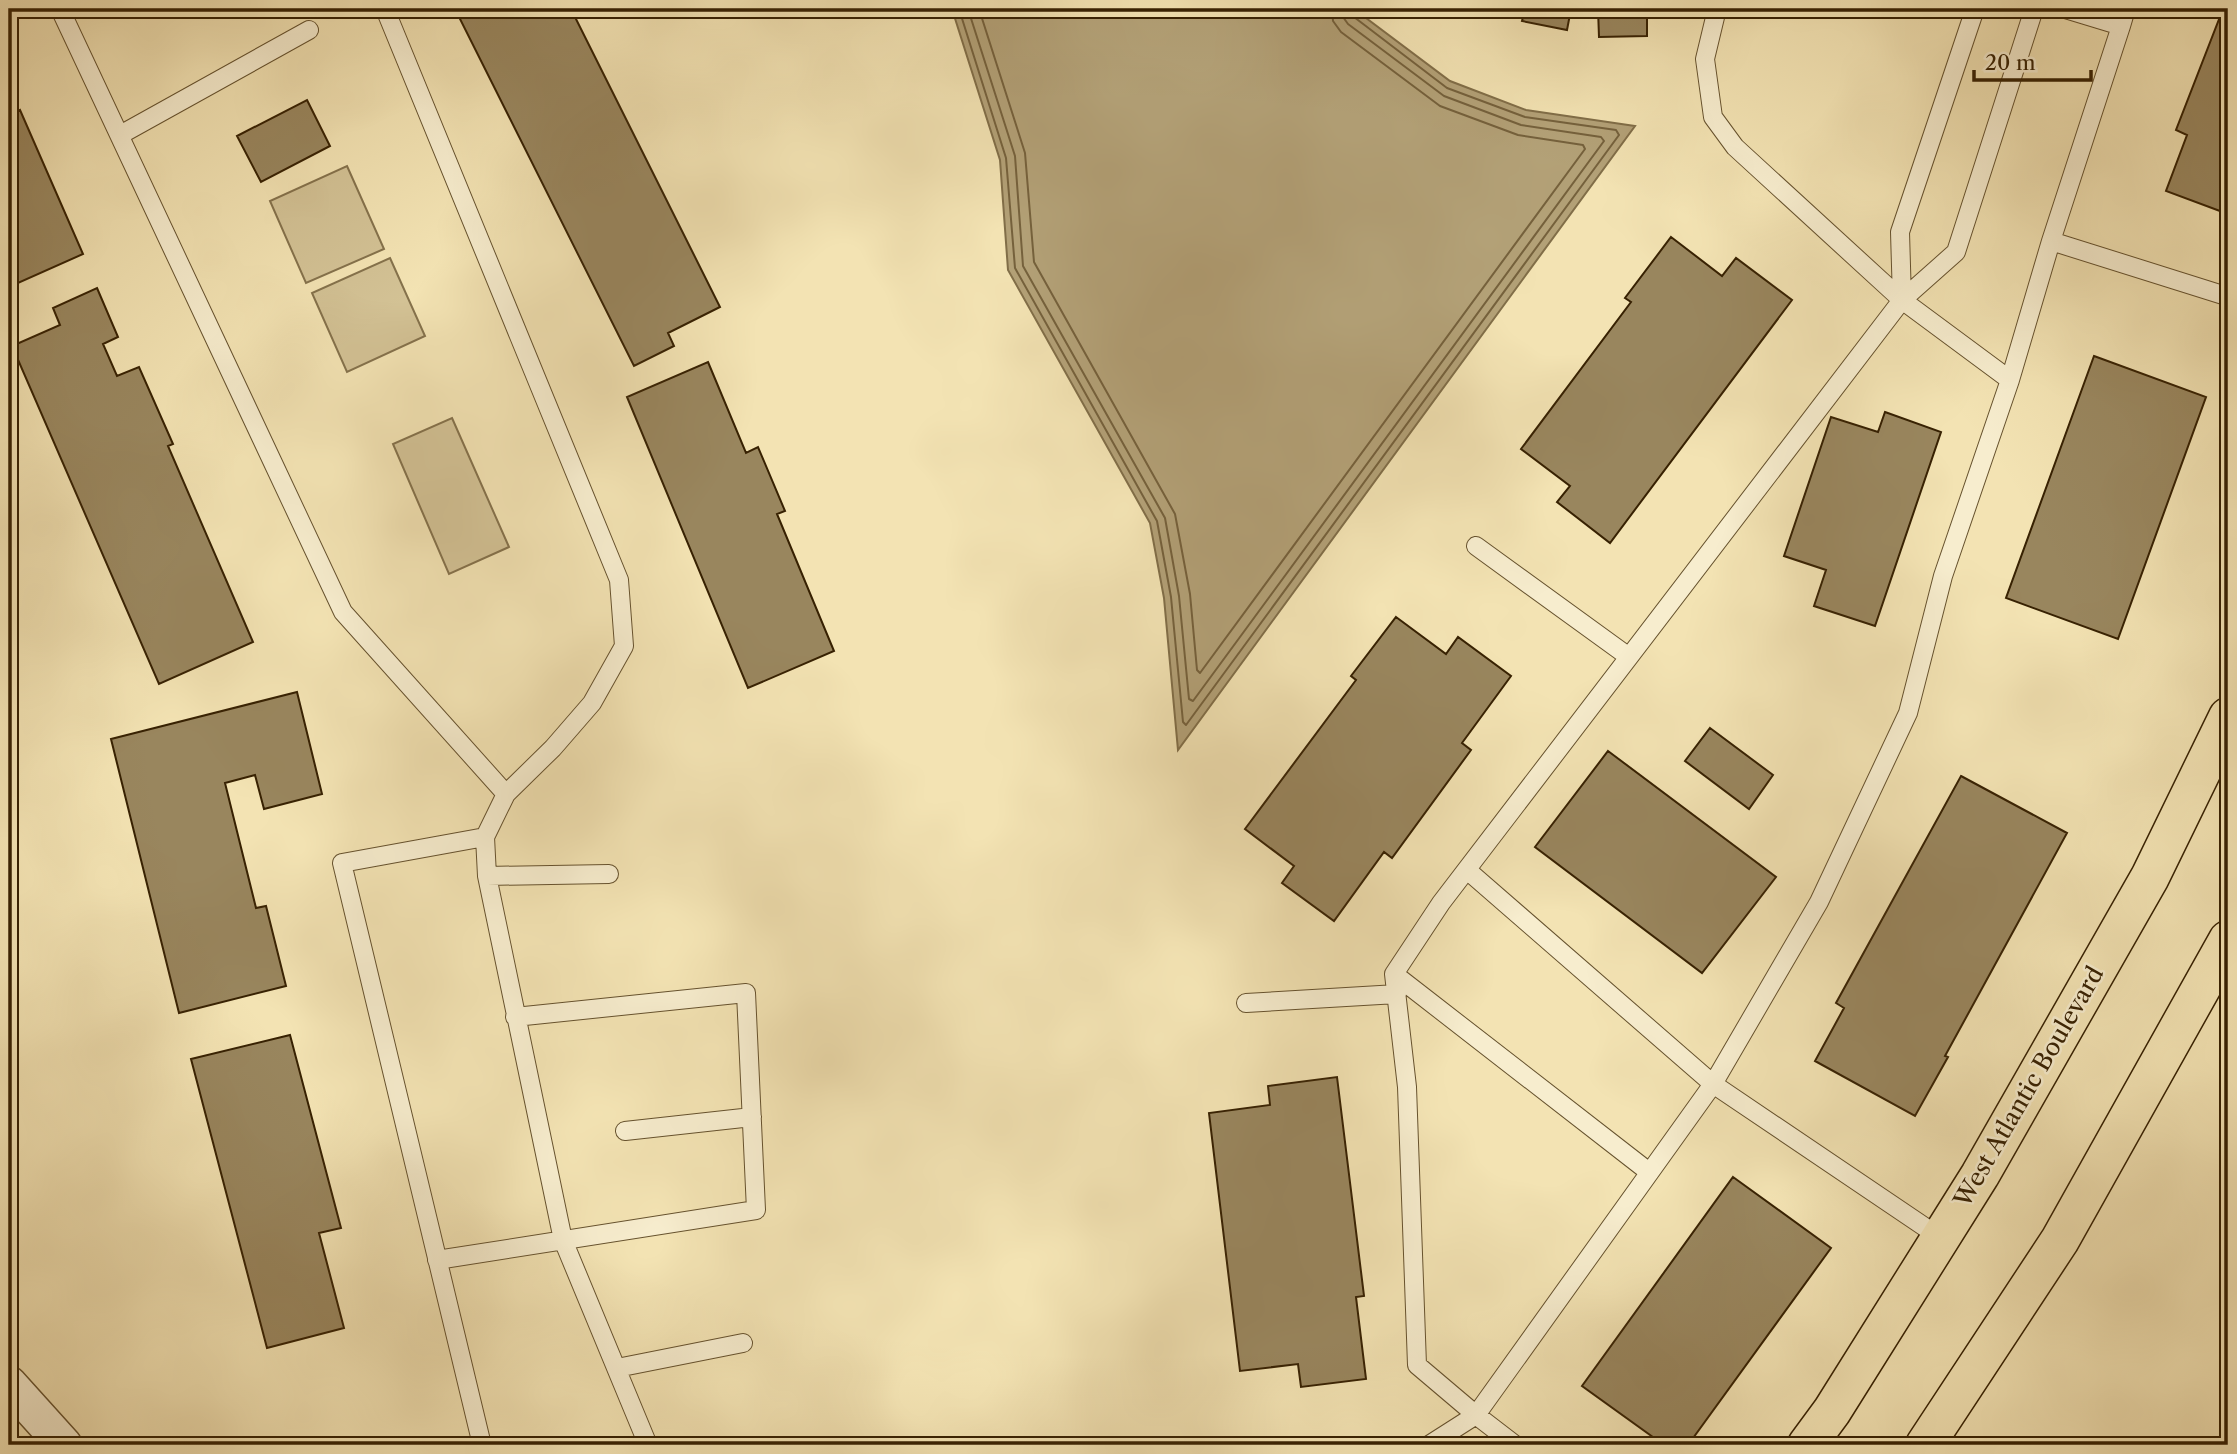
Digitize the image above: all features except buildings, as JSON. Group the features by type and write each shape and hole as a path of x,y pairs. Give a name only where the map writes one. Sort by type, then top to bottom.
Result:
{"main road":[{"name":"West Atlantic Boulevard","path":"1807,1445 1832,1411 1980,1175 2150,877 2228,717"},
{"path":"1925,1445 2060,1240 2228,940"}],"street":[{"path":"9,1384 64,1445"}],"lane":[{"path":"60,9 343,612 506,794"},
{"path":"385,9 619,580 624,646 592,703 553,748 506,794 485,837 487,876 563,1240 648,1445"},
{"path":"1717,9 1705,59 1713,117 1735,147 1902,300 2010,380"},
{"path":"1902,300 1900,232 1975,9"},
{"path":"1515,1445 1417,1365 1407,1087 1394,974 1441,903 1902,300 1956,252 2034,9"},
{"path":"1429,1445 1476,1415 1713,1084 1819,902 1908,713 1943,576 2010,380 2051,241 2124,17 2065,9"},
{"path":"120,135 309,30"},
{"path":"2051,241 2226,296"},
{"path":"1476,546 1629,657"},
{"path":"482,1445 342,863 485,837"},
{"path":"1467,870 1713,1084 1941,1238"},
{"path":"487,876 609,874"},
{"path":"1394,974 1649,1172"},
{"path":"438,1260 757,1210 746,993 515,1017"},
{"path":"1246,1003 1397,994"},
{"path":"625,1131 752,1117"},
{"path":"617,1368 743,1343"}],"shaded area":[{"path":"347,166 384,249 306,283 270,201"},
{"path":"390,258 425,336 347,372 312,293"},
{"path":"452,418 509,547 449,574 393,444"}],"water":[{"path":"952,9 1354,9 1450,81 1526,110 1635,126 1178,750 1164,598 1150,523 1008,270 1000,160"}]}
